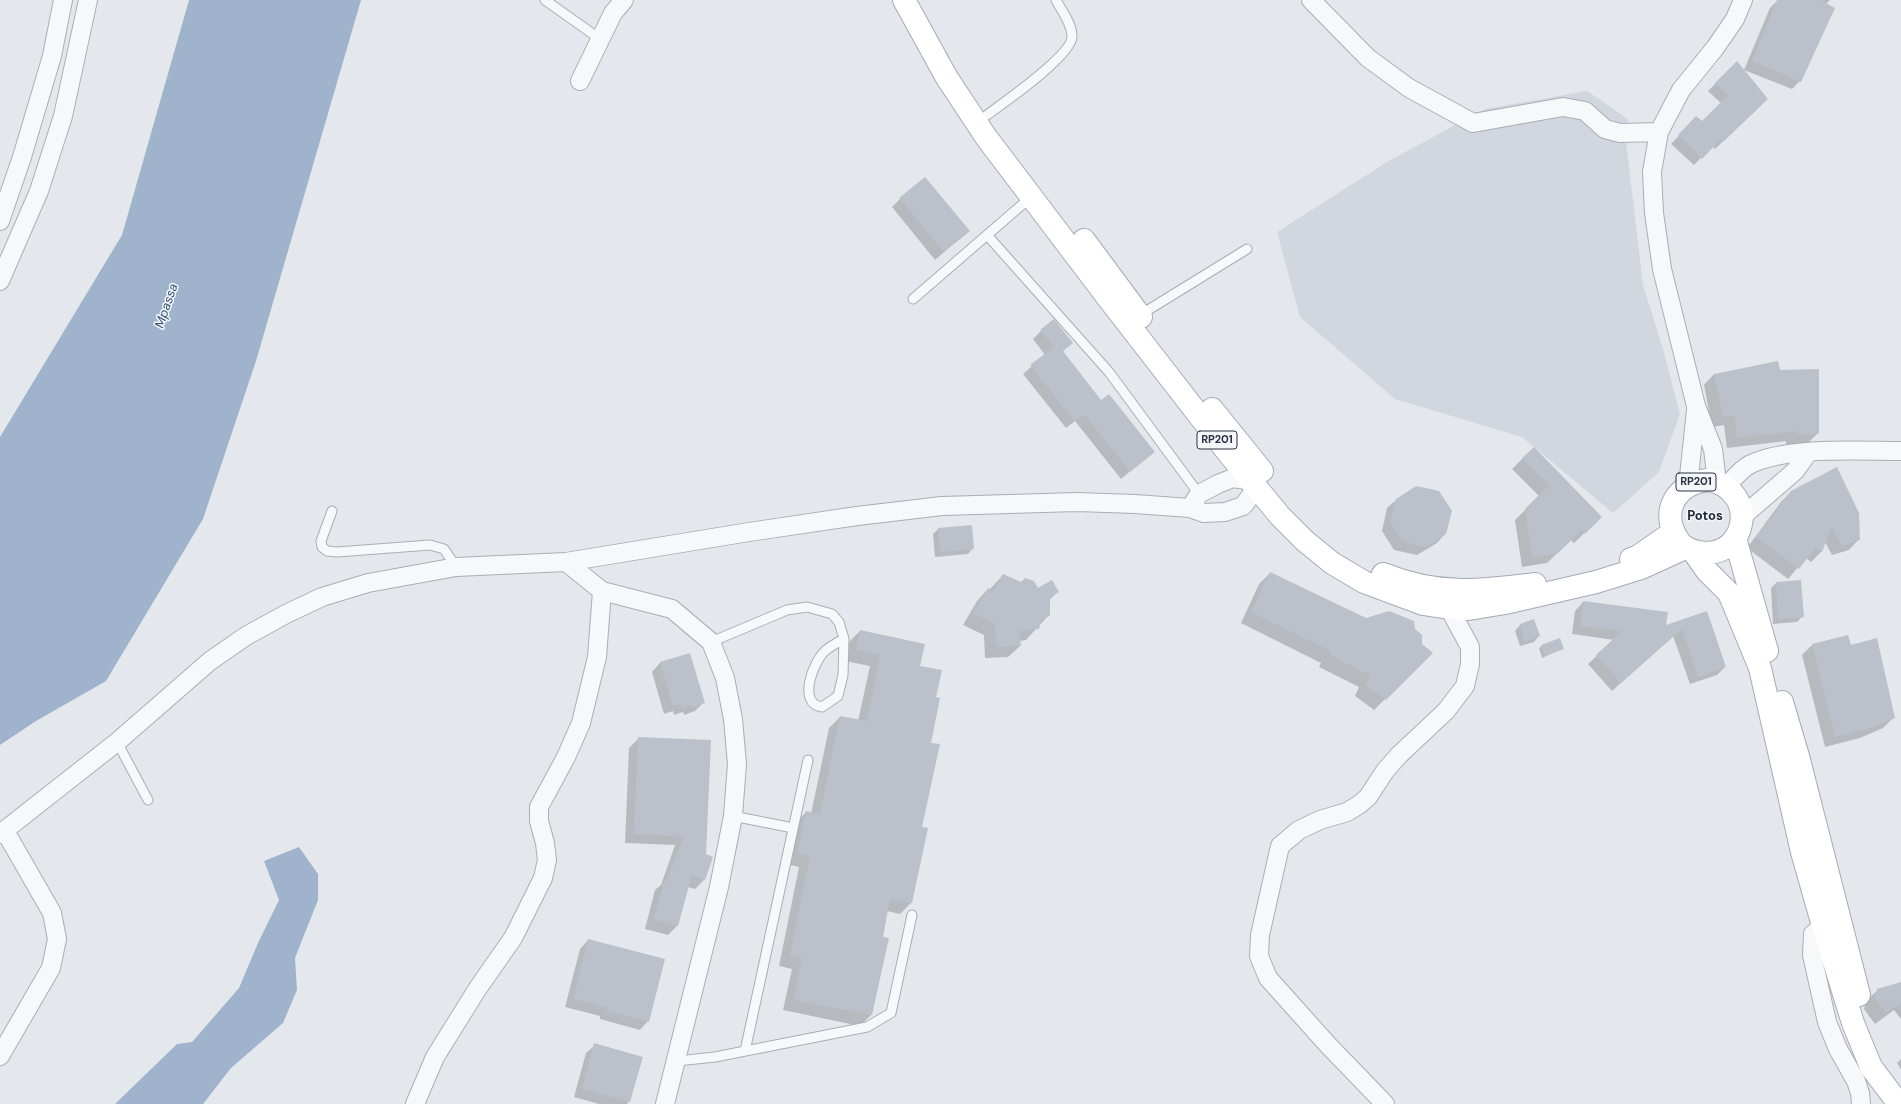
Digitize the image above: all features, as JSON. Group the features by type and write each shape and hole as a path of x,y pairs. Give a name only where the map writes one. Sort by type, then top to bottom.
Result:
{"main road":[{"name":"RP201","path":"904,0 968,111 1108,298 1229,454 1252,480 1280,516 1305,541 1332,563 1364,582 1423,604 1469,609 1505,603 1588,584 1641,568 1684,544"},
{"name":"RP201","path":"921,0 987,115 1205,400 1302,519 1340,552 1374,570 1400,581 1426,588 1459,591 1503,588 1541,583 1684,544 1705,553 1716,551 1727,546 1736,538 1741,528 1742,516 1740,504 1735,494 1722,484 1707,480 1688,486 1678,494 1672,505 1670,517 1684,544"},
{"path":"1736,538 1758,624 1798,756 1831,924 1853,1023 1872,1067 1899,1104"},
{"path":"1684,544 1729,593 1760,668 1802,852 1831,924 1865,1019 1881,1056 1901,1084"}],"street":[{"path":"0,221 22,157 52,56 63,0"},
{"path":"0,281 39,192 63,116 88,0"},
{"path":"580,80 613,13 624,0"},
{"path":"1311,0 1368,58 1409,88 1473,123 1563,107 1585,111 1605,128 1620,133 1659,132"},
{"path":"1743,0 1735,19 1715,48 1681,90 1659,132 1652,172 1654,213 1662,269 1696,406 1713,449 1722,484 1747,466 1782,455 1844,451 1901,451"},
{"path":"1688,486 1696,406"},
{"path":"1742,516 1795,471 1808,453"},
{"path":"0,1056 51,968 56,939 52,913 2,833 117,742 210,661 246,636 286,614 322,597 368,583 456,568 566,562 756,530 942,506 1078,502 1135,504 1194,501 1233,478 1252,480 1252,494 1243,506 1225,512 1204,513 1194,501"},
{"path":"566,562 602,591 672,609 711,642 725,678 733,719 737,764 733,816 719,886 677,1061 665,1104"},
{"path":"415,1104 435,1057 478,988 513,938 543,878 547,860 545,844 539,821 540,807 566,757 581,723 597,657 602,591"},
{"path":"1385,1104 1328,1045 1268,978 1259,956 1260,935 1280,846 1299,830 1320,820 1347,812 1360,804 1368,797 1385,771 1399,755 1446,711 1465,686 1470,664 1470,647 1450,608"},
{"path":"1831,924 1813,934 1812,955 1827,1022 1838,1049 1856,1081 1860,1093 1861,1104"}],"lane":[{"path":"545,0 600,39"},
{"path":"987,115 1031,82 1056,61 1068,47 1072,37 1070,25 1056,0"},
{"path":"913,299 1032,196"},
{"path":"987,235 1109,372 1194,501"},
{"path":"1140,315 1247,248"},
{"path":"332,511 321,541 322,547 327,551 338,552 430,545 444,549 456,568"},
{"path":"711,642 787,610 807,607 832,614 839,622 844,639 843,675 838,696 822,707 815,706 811,702 809,695 809,682 817,661 825,651 844,639"},
{"path":"117,742 148,800"},
{"path":"745,1051 808,760"},
{"path":"733,816 793,828"},
{"path":"677,1061 745,1051 867,1027 891,1013 912,915"}],"shaded area":[{"path":"1587,91 1628,119 1626,142 1643,285 1663,349 1680,414 1659,472 1613,513 1522,437 1395,399 1300,317 1277,232 1387,162 1485,109"}],"water":[{"name":"Mpassa","path":"189,0 361,0 256,361 203,519 106,681 36,721 0,745 0,437 122,235"},
{"path":"299,847 318,874 318,900 295,958 297,990 283,1023 231,1068 203,1104 115,1104 177,1044 192,1042 239,988 258,943 279,900 264,861"}],"building":[{"path":"1777,0 1820,0 1835,8 1801,82 1752,61"},
{"path":"1737,61 1768,99 1723,142 1720,140 1702,159 1678,135 1696,116 1702,121 1728,95 1715,83"},
{"path":"925,177 970,231 944,252 899,198"},
{"path":"1054,319 1073,343 1063,351 1101,400 1109,394 1155,452 1130,472 1084,414 1074,421 1030,365 1054,347 1040,330"},
{"path":"1778,361 1780,370 1819,369 1819,434 1797,434 1797,431 1737,438 1734,415 1723,417 1714,374"},
{"path":"1534,447 1602,517 1585,534 1582,530 1558,553 1532,557 1525,509 1549,485 1522,458"},
{"path":"1837,467 1859,513 1860,540 1842,546 1832,526 1822,552 1816,547 1799,569 1756,537 1791,491"},
{"path":"1416,486 1439,491 1452,511 1446,534 1426,547 1403,542 1390,522 1396,499"},
{"path":"972,525 974,549 940,552 938,528"},
{"path":"1270,572 1366,618 1389,611 1414,621 1415,629 1422,635 1422,644 1433,653 1386,700 1365,685 1370,675 1330,655 1331,651 1251,612"},
{"path":"1003,574 1021,582 1025,578 1034,581 1038,588 1052,580 1059,592 1050,597 1050,615 1041,621 1039,629 1019,631 1021,646 996,647 995,624 973,613 988,588 993,591"},
{"path":"1801,580 1804,617 1778,619 1776,582"},
{"path":"1583,601 1668,612 1666,625 1707,611 1726,667 1698,677 1682,629 1621,683 1596,655 1622,631 1580,626"},
{"path":"1534,619 1540,636 1525,642 1520,624"},
{"path":"860,630 925,644 920,666 942,670 936,697 940,698 931,743 940,744 922,827 928,828 912,903 890,899 883,937 889,938 872,1015 794,1000 802,958 790,955 810,856 797,853 806,811 820,814 840,716 867,721 880,655 856,650"},
{"path":"1848,635 1851,645 1877,638 1895,718 1871,728 1835,737 1812,644"},
{"path":"1560,638 1564,649 1545,656 1541,645"},
{"path":"690,653 705,703 682,708 681,704 673,706 660,662"},
{"path":"638,737 711,740 706,854 713,857 705,880 692,875 678,926 654,920 664,880 667,881 684,836 634,834"},
{"path":"588,939 665,959 649,1022 607,1011 608,1008 573,999"},
{"path":"1901,982 1901,1003 1886,1013 1875,998 1877,989"},
{"path":"594,1043 643,1057 630,1102 582,1089"}],"district":[{"name":"Potos","path":"1705,517"}]}
